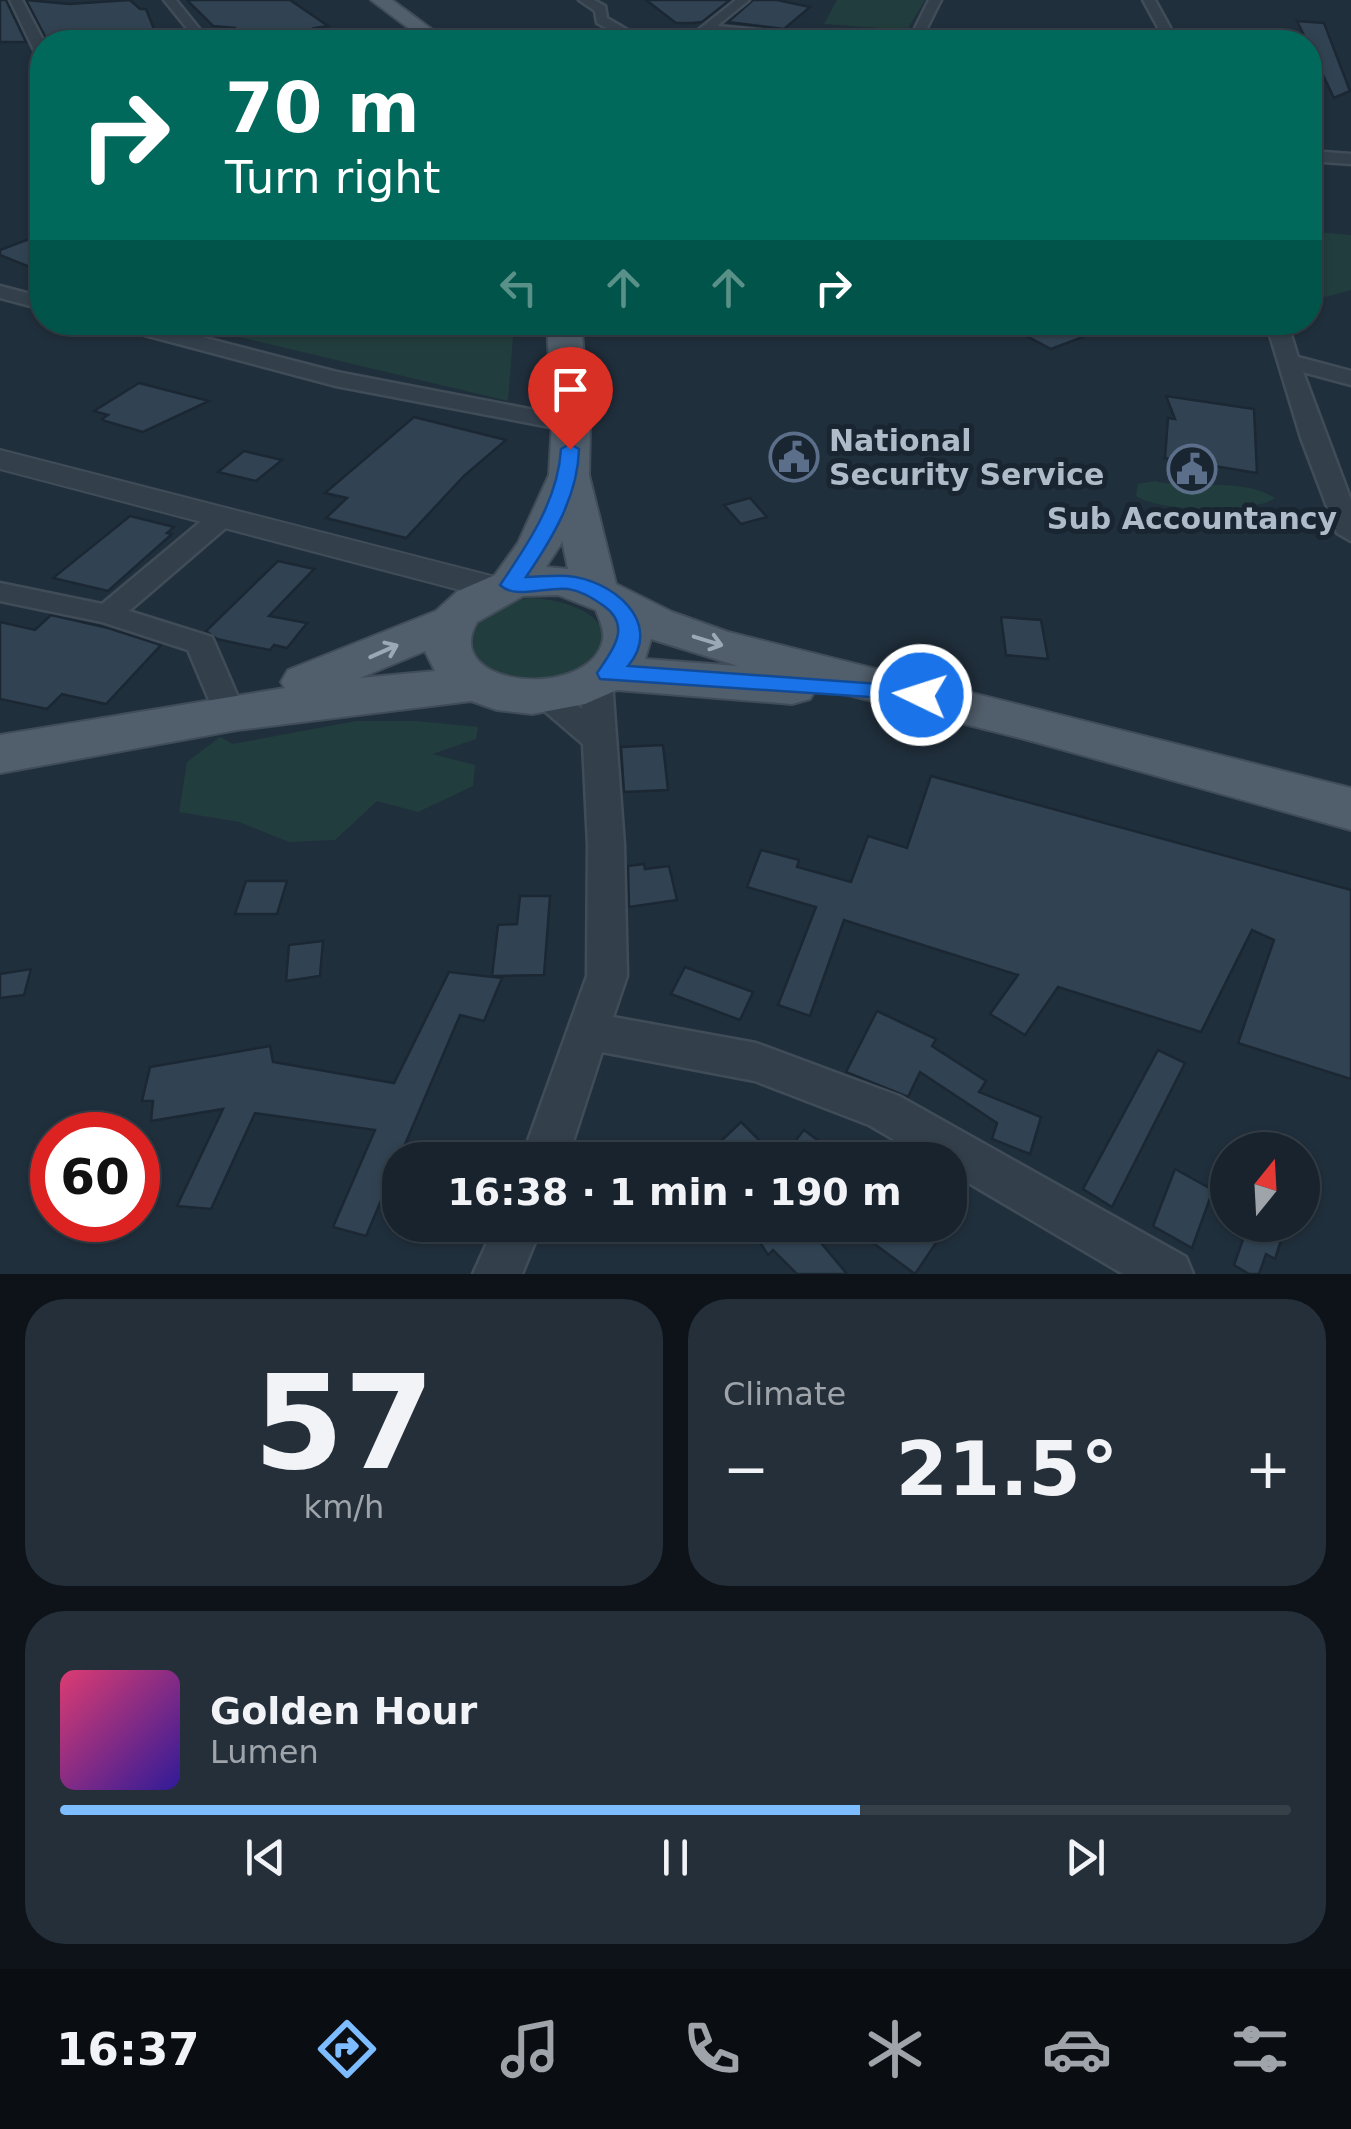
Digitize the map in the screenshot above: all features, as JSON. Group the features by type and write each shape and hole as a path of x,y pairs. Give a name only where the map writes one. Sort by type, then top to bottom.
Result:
{"main road":[{"path":"380,0 422,30"},
{"path":"565,335 571,424 569,475 606,597 628,621 630,638 624,656 602,677"},
{"path":"569,475 538,544 447,638 448,655 458,671 475,684 519,697 544,697 602,677 921,695"},
{"path":"228,711 276,691 324,678 481,602 554,581 606,597 672,630 736,650 1351,809"},
{"path":"0,754 228,711 475,684"}],"street":[{"path":"16,0 31,30"},
{"path":"170,0 194,30"},
{"path":"585,0 601,9 601,20 620,30"},
{"path":"707,29 743,0"},
{"path":"921,30 935,0"},
{"path":"1149,0 1165,30"},
{"path":"707,29 718,30"},
{"path":"1322,157 1351,159"},
{"path":"0,292 30,300"},
{"path":"169,335 336,378 571,424"},
{"path":"1280,335 1313,438 1351,534"},
{"path":"1288,362 1351,378"},
{"path":"0,459 220,519 402,562 481,602"},
{"path":"108,614 220,519"},
{"path":"0,592 108,614 200,644 228,711"},
{"path":"550,1142 606,976 602,677"},
{"path":"544,697 600,740"},
{"path":"588,1031 756,1062 884,1110 1169,1274"},
{"path":"497,1274 511,1242"}],"green space":[{"path":"837,0 925,0 907,30 824,24"},
{"path":"1322,233 1351,235 1351,290 1325,297"},
{"path":"231,335 513,335 508,401"},
{"path":"1155,481 1247,487 1275,498 1248,507 1206,509 1164,505 1136,496 1138,484"},
{"path":"529,598 574,607 598,622 602,633 600,646 588,661 575,671 543,681 508,678 479,663 469,651 476,623 508,602"},
{"path":"356,721 478,727 476,739 432,754 475,765 473,786 418,812 377,801 335,840 289,842 239,822 179,812 187,762 220,737 233,744"}],"building":[{"path":"0,0 6,0 26,42 0,42"},
{"path":"26,0 69,4 130,0 146,9 154,30 42,30"},
{"path":"187,0 290,0 328,26 315,28 318,30 236,30 213,26"},
{"path":"646,0 730,0 702,22 676,23"},
{"path":"753,0 810,7 784,29 728,22"},
{"path":"1297,21 1324,23 1350,91 1334,98 1322,73 1322,30 1301,30"},
{"path":"30,239 30,267 0,255 0,250"},
{"path":"1025,335 1088,335 1051,349"},
{"path":"139,383 209,401 143,432 105,421 102,419 108,415 94,411"},
{"path":"1166,396 1254,409 1257,473 1165,458 1168,418 1175,419"},
{"path":"414,417 506,440 464,476 406,538 326,518 347,498 325,493"},
{"path":"244,451 282,460 256,481 218,472"},
{"path":"750,498 767,517 741,524 724,505"},
{"path":"130,516 174,527 167,533 172,534 108,591 53,578"},
{"path":"278,561 314,569 269,616 307,623 287,648 274,645 270,650 244,645 217,639 206,631"},
{"path":"51,615 161,645 106,704 62,694 47,709 0,699 0,622 35,630"},
{"path":"1001,617 1041,620 1048,659 1006,655"},
{"path":"663,745 668,790 624,792 621,747"},
{"path":"931,776 1351,890 1351,1079 1238,1043 1274,940 1252,930 1201,1032 1058,987 1025,1035 990,1014 1018,975 844,920 810,1016 778,1005 816,907 747,887 761,850 799,860 797,867 851,882 868,836 907,848"},
{"path":"644,864 645,869 669,866 677,900 629,907 628,866"},
{"path":"246,881 287,881 277,914 235,914"},
{"path":"520,896 550,896 544,975 492,976 498,925 517,924"},
{"path":"323,941 320,976 286,981 289,945"},
{"path":"685,967 753,992 740,1020 671,994"},
{"path":"31,969 24,995 0,998 0,974"},
{"path":"449,972 502,978 484,1021 460,1015 406,1142 382,1142 382,1198 366,1236 333,1227 375,1130 255,1113 211,1209 177,1206 223,1109 160,1120 160,1112 152,1112 153,1101 142,1101 150,1067 270,1046 273,1062 394,1083"},
{"path":"877,1011 936,1039 932,1046 986,1081 979,1092 1041,1117 1030,1154 992,1139 997,1123 920,1072 908,1097 846,1072"},
{"path":"1158,1050 1185,1063 1112,1207 1083,1189"},
{"path":"741,1122 761,1142 720,1142"},
{"path":"804,1130 820,1142 794,1142"},
{"path":"1175,1169 1210,1188 1192,1248 1153,1226"},
{"path":"760,1242 820,1242 847,1274 797,1274 773,1250 768,1255"},
{"path":"872,1242 937,1242 915,1274"},
{"path":"1242,1242 1280,1242 1275,1259 1266,1254 1259,1274 1249,1274 1234,1265"}],"place":[{"name":"National Security Service","path":"794,457"},
{"name":"Sub Accountancy","path":"1192,469"}],"route":[{"path":"570,449 569,475 538,544 510,585 540,580 568,582 595,590 617,605 628,621 630,638 624,656 608,673 921,695"}]}
